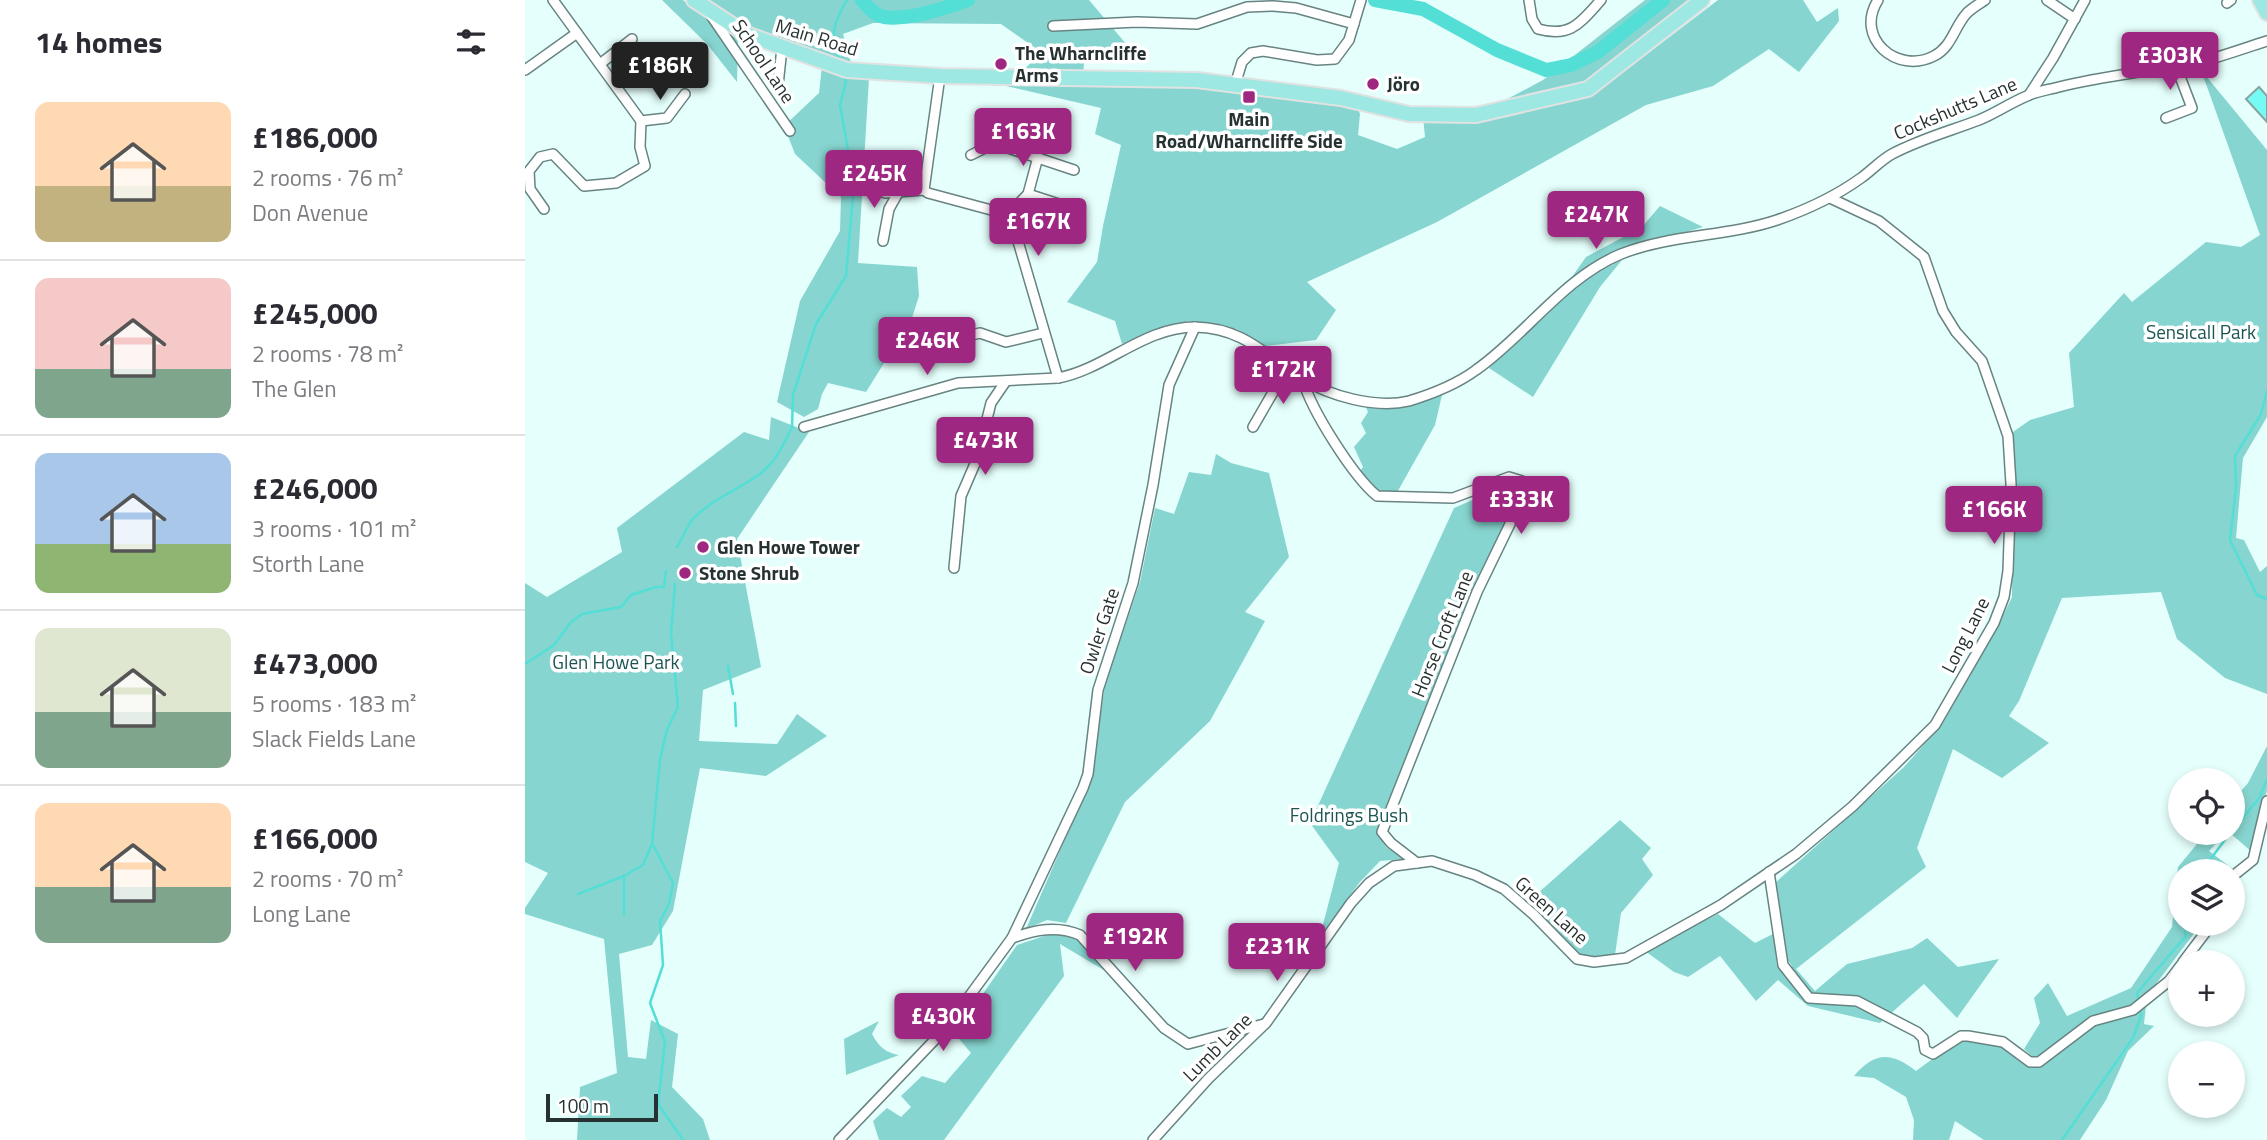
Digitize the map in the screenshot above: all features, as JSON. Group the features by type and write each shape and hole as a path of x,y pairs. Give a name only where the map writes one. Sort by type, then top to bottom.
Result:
{"main road":[{"name":"Main Road","path":"694,0 708,12 746,34 842,69 940,76 1197,80 1341,98 1409,114 1476,115 1588,89 1702,0"},
{"path":"2260,0 2267,13"}],"street":[{"path":"544,209 530,189 529,170 540,157 553,154 585,186 616,183 645,166 640,147 642,121 553,0"},
{"path":"1235,85 1242,62 1251,53 1263,51 1317,60 1335,59 1345,49 1361,0"},
{"path":"1529,0 1532,19 1538,29 1556,34 1578,25 1601,0"},
{"path":"1878,0 1872,11 1871,24 1875,41 1892,57 1913,63 1943,51 1966,14 1985,0"},
{"path":"2047,0 2075,19"},
{"path":"2029,95 2085,0"},
{"path":"1053,26 1125,22 1197,24 1247,7 1273,6 1356,20"},
{"name":"School Lane","path":"708,12 790,131"},
{"path":"525,71 577,33"},
{"path":"600,64 632,39"},
{"name":"Cockshutts Lane","path":"1195,327 1224,332 1252,342 1303,380 1326,391 1363,400 1388,403 1409,401 1474,372 1556,298 1592,270 1620,254 1665,241 1709,236 1779,219 1830,198 1889,155 1928,137 1999,112 2029,95 2124,73 2176,66 2267,41"},
{"path":"778,85 782,48"},
{"path":"2166,118 2192,108 2176,66"},
{"path":"924,190 940,76"},
{"path":"642,121 667,118 685,94"},
{"path":"971,155 989,146 999,145 1074,170"},
{"path":"1006,217 1028,194 1038,157"},
{"path":"885,193 924,190 928,194 995,211 1006,217 1015,231 1058,378"},
{"path":"883,241 889,209 899,191"},
{"path":"1028,194 1068,208"},
{"name":"Long Lane","path":"1769,872 1853,806 1935,725 1994,623 2004,597 2008,571 2011,484 2008,436 1982,361 1956,332 1943,311 1924,257 1879,222 1830,198"},
{"path":"804,427 958,383 1058,378 1079,374 1126,347 1170,331 1195,327"},
{"name":"Owler Gate","path":"839,1140 946,1028 1012,938 1088,774 1098,690 1133,583 1153,485 1169,385 1195,327"},
{"path":"955,339 980,332 1006,342 1027,339 1043,332"},
{"path":"1253,427 1287,368"},
{"name":"Horse Croft Lane","path":"1303,380 1307,394 1335,441 1356,472 1377,496 1453,498 1509,477 1522,481 1526,491 1477,592 1382,832 1391,844 1417,863"},
{"path":"954,568 961,496 977,459 991,403 1006,381"},
{"path":"2245,866 2253,860 2267,801"},
{"name":"Green Lane","path":"1417,863 1432,861 1475,875 1504,889 1577,959 1594,962 1626,958 1721,905 1769,872"},
{"name":"Lumb Lane","path":"1153,1140 1208,1079 1266,1023 1351,903 1369,883 1394,866 1417,863"},
{"path":"1769,872 1783,965 1809,998 1857,1001 1917,1031 1923,1038 1925,1050 1933,1054 1961,1037 2003,1042 2034,1063 2039,1062 2093,1021 2133,1010 2168,982"},
{"path":"1012,938 1048,929 1065,929 1080,935 1164,1027 1188,1044 1266,1023"}],"green space":[{"path":"662,0 683,0 697,12 738,35 737,82 707,44"},
{"path":"700,0 1089,0 1132,51 1085,53 1083,74 1023,71 1041,52 1001,24 873,23 843,34 852,67 757,35"},
{"path":"1645,0 1693,0 1583,83 1487,110 1543,80"},
{"path":"1718,0 1803,0 1817,22 1838,8 1839,21 1799,72 1769,49 1713,86 1646,105 1437,222 1307,282 1336,310 1316,340 1265,346 1237,329 1188,321 1122,344 1115,321 1067,302 1097,262 1121,145 1095,134 1101,108 985,81 1198,85 1356,104 1360,114 1358,135 1397,149 1425,137 1423,117 1479,119 1592,96"},
{"path":"822,66 869,78 858,263 917,267 919,296 912,318 866,392 828,383 818,409 804,417 777,402 800,301 840,231 841,197 795,154 784,126 819,93"},
{"name":"Sensicall Park","path":"2201,70 2267,150 2267,417 2243,458 2236,538 2244,540 2260,572 2267,566 2267,694 2225,678 2177,639 2161,592 2062,598 2019,701 2009,716 2049,743 2002,778 1953,749 1917,848 1926,867 1796,969 1815,991 1847,964 1912,948 1927,938 1958,967 1999,959 1957,1018 1924,984 1880,1023 1808,1006 1778,980 1756,1001 1720,956 1688,977 1674,972 1645,951 1718,914 1755,943 1773,934 1777,966 1785,973 1792,966 1787,959 1775,883 1904,767 1943,723 2012,597 2013,432 2030,420 2074,407 2069,353 2124,293 2132,302 2206,242 2241,247 2260,235"},
{"path":"1660,206 1703,227 1619,252 1567,284 1586,257 1642,227"},
{"path":"1622,260 1600,287 1533,397 1489,368 1517,336 1549,306 1585,280"},
{"path":"1442,395 1435,425 1395,496 1379,494 1360,471 1363,467 1354,447 1366,433 1361,423 1368,412 1364,403 1385,407 1403,406"},
{"name":"Glen Howe Park","path":"771,417 809,432 737,539 761,667 703,690 699,741 777,744 797,714 827,736 766,776 700,768 673,911 652,945 619,954 628,1057 646,1059 651,1020 678,1034 672,1087 703,1119 710,1140 577,1140 580,1087 617,1073 604,939 525,914 525,908 548,873 525,862 525,583 547,597 622,552 617,528 744,432 769,440"},
{"path":"1216,454 1231,463 1269,473 1289,557 1245,612 1265,621 1210,721 1125,802 1066,923 1047,920 1026,929 1092,777 1105,684 1140,582 1155,508 1174,514 1189,472 1211,475"},
{"name":"Foldrings Bush","path":"1512,483 1520,492 1474,585 1377,829 1386,847 1403,859 1380,861 1360,882 1320,936 1339,863 1310,823 1454,508"},
{"path":"2267,746 2267,790 2252,852 2244,845 2245,786"},
{"path":"1620,820 1651,848 1642,859 1653,875 1621,913 1615,955 1598,958 1577,954 1527,903"},
{"path":"2196,845 2215,845 2209,851 2220,859 2185,859"},
{"path":"2168,933 2168,936 2192,936 2182,950 2168,950 2168,968 2147,996 2144,1024 2154,1026 2128,1051 2106,1100 2080,1140 1984,1140 1955,1121 1949,1140 1913,1140 1914,1120 1906,1097 1874,1078 1854,1076 1869,1062 1883,1057 1899,1060 1916,1071 1961,1038 2002,1044 2029,1065 2040,1057 2032,1056 2024,1049 2040,1023 2034,998 2048,983 2067,1016 2131,988"},
{"path":"1050,934 1075,936 1107,972 1060,944 1064,976 944,1140 879,1140 873,1121 887,1108 901,1117 911,1107 901,1096 922,1076 945,1083 971,1053 955,1034 1017,945"},
{"path":"879,1021 872,1034 874,1038 886,1051 899,1055 846,1075 844,1039"}],"building":[{"path":"2259,87 2267,96 2267,122 2246,99"}],"waterway":[{"path":"839,60 834,43 834,29 847,0"},
{"path":"862,0 877,14 893,18 926,13 968,0"},
{"path":"1375,0 1423,9 1497,50 1546,70 1571,65 1598,52 1663,0"},
{"path":"792,428 793,395 816,324 846,276 854,184 840,105 846,82 844,76"},
{"path":"2267,391 2261,414 2235,456 2236,488 2230,540 2257,595 2267,599"},
{"path":"677,547 700,512 769,466 792,427"},
{"path":"525,664 554,645 571,622 582,614 621,607 631,595 664,587 666,571"},
{"path":"624,915 624,876 643,865 652,844 660,759 667,730 678,707 671,633 675,584"},
{"path":"728,666 733,694"},
{"path":"735,703 736,726"},
{"path":"2245,815 2260,797 2267,779"},
{"path":"653,845 673,883 669,904 660,921 663,965 650,1003 665,1042 658,1104 683,1140"},
{"path":"2211,859 2221,845"},
{"path":"578,894 624,876"},
{"path":"2139,1003 2137,993 2185,936"},
{"path":"2062,1140 2133,1038 2141,1016 2140,1010"}],"place":[{"name":"The Wharncliffe Arms","path":"1001,64"},
{"name":"Jöro","path":"1373,84"},
{"name":"Main Road/Wharncliffe Side","path":"1249,97"},
{"name":"Glen Howe Tower","path":"703,547"},
{"name":"Stone Shrub","path":"685,573"}]}
